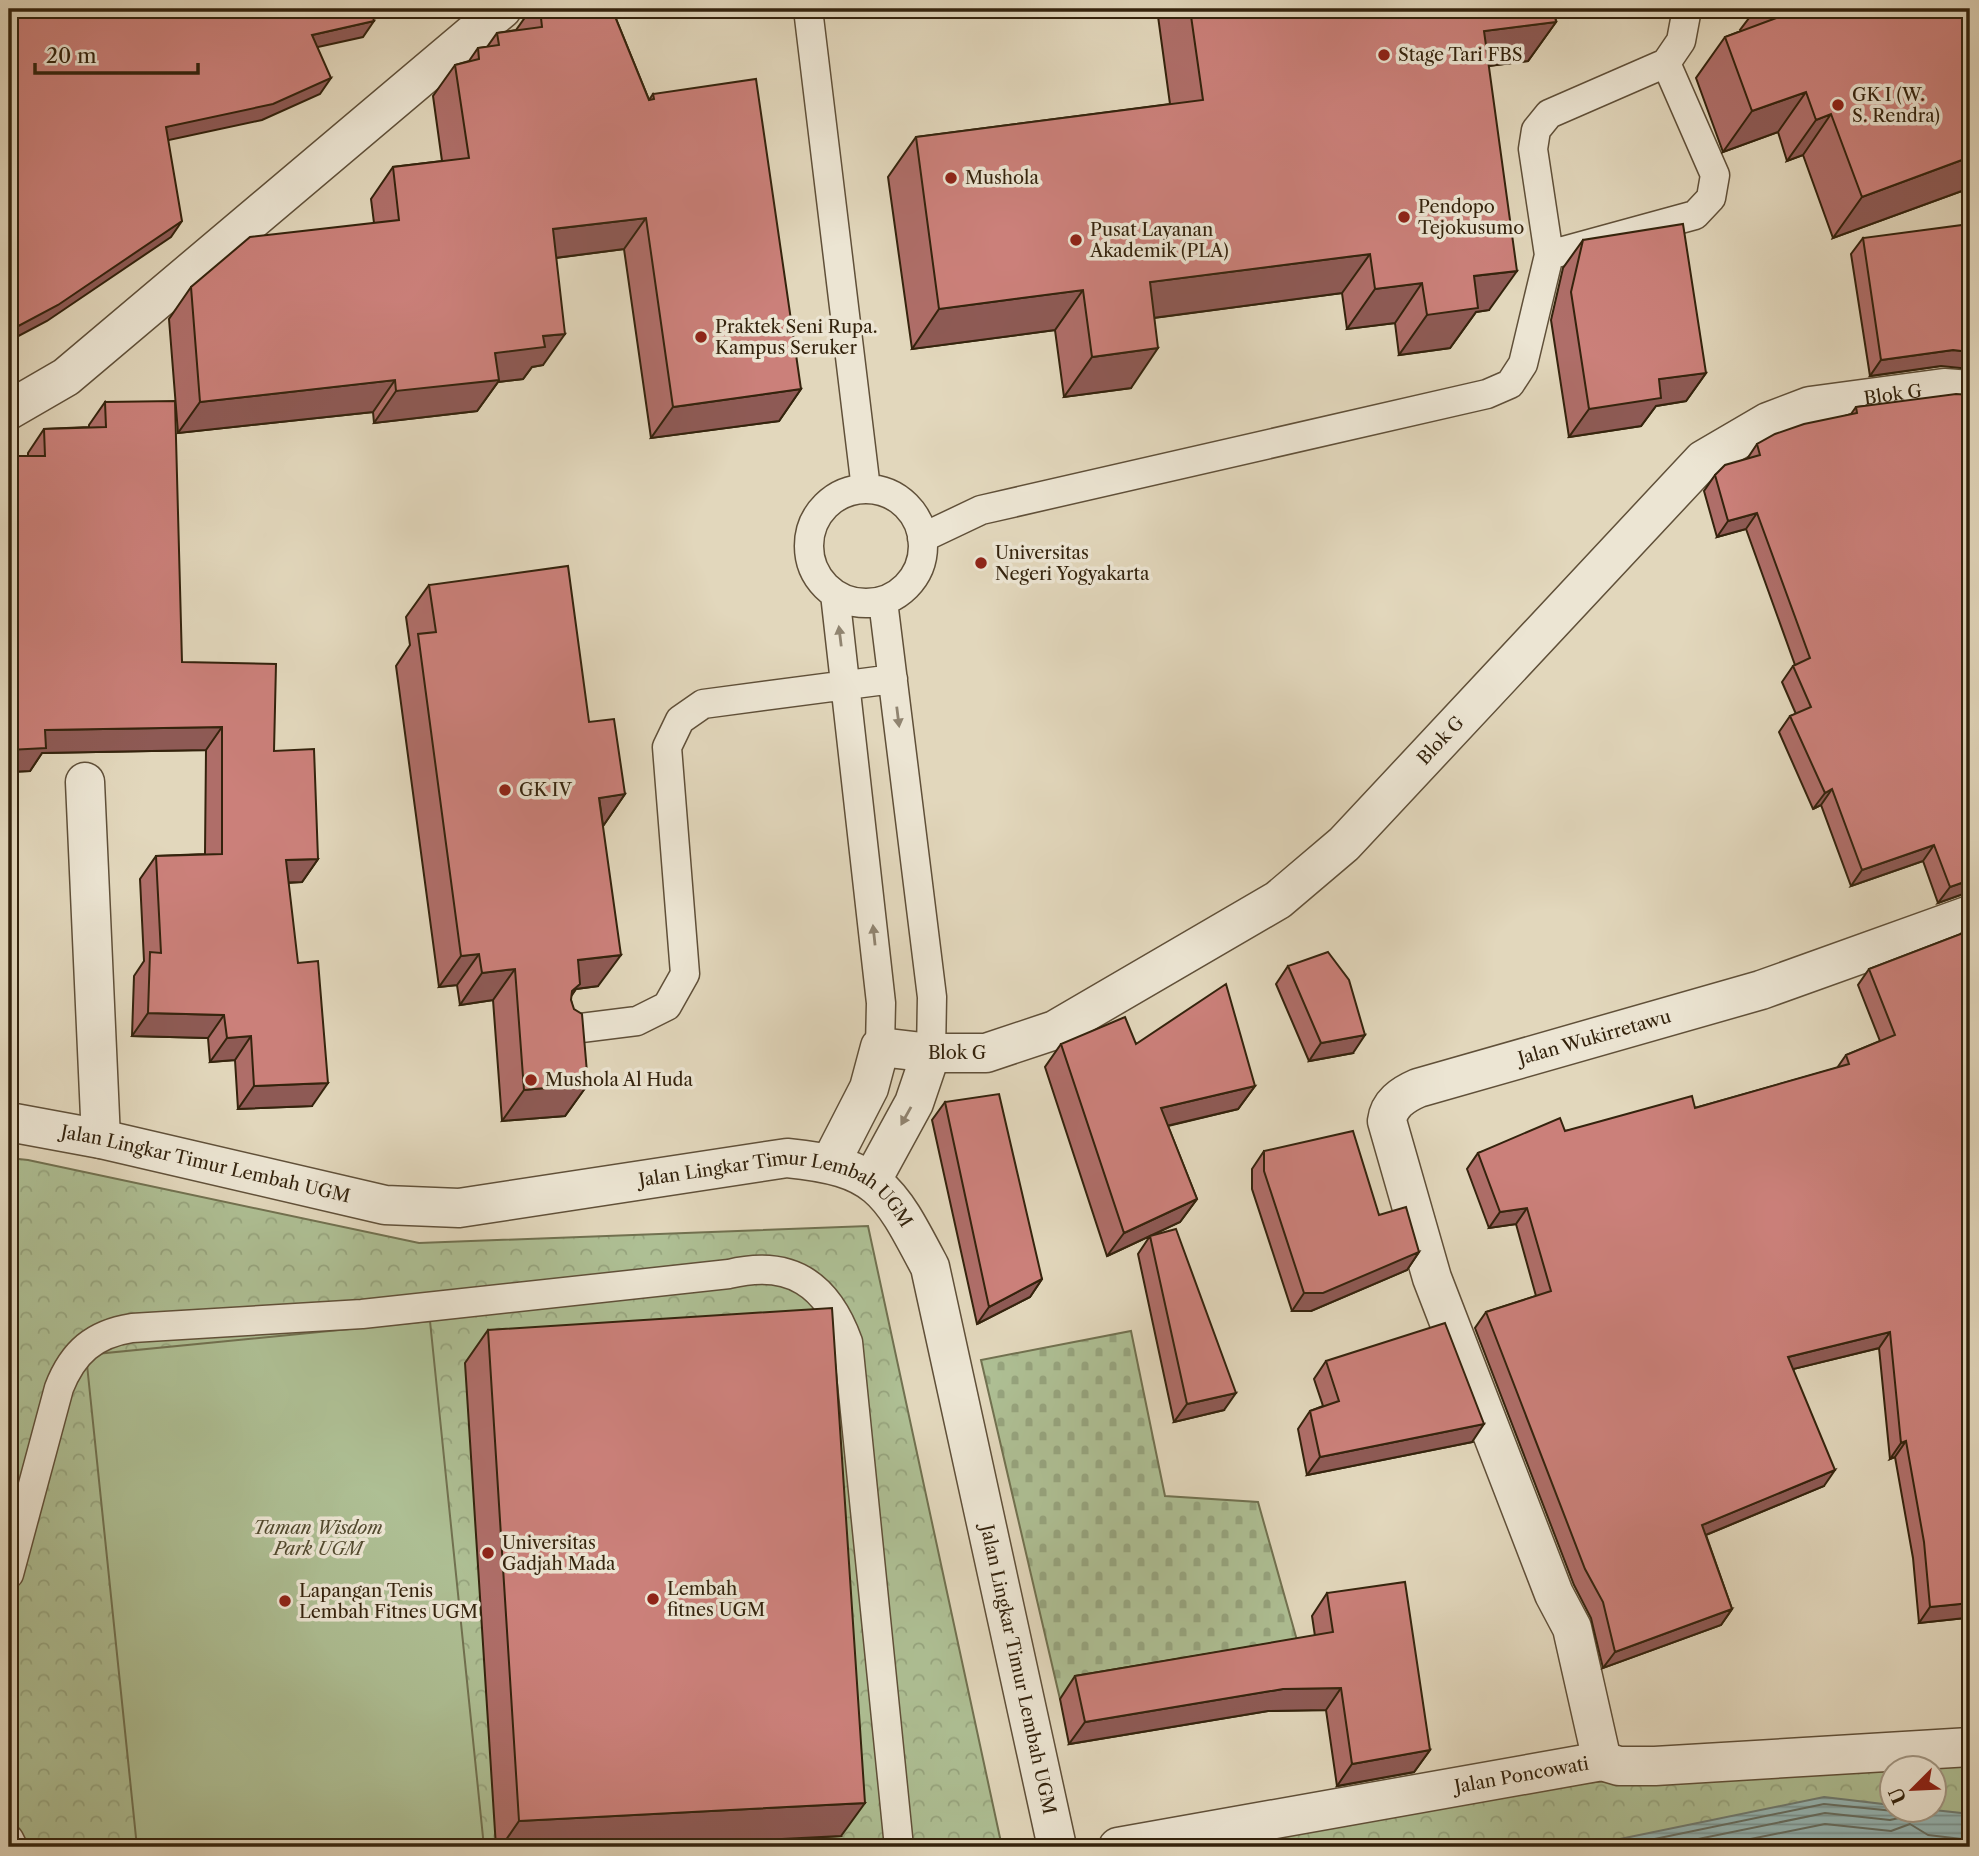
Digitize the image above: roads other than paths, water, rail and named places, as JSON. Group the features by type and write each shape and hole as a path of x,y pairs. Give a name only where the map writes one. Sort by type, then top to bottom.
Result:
{"street":[{"path":"9,410 66,377 502,9"},
{"name":"Blok G","path":"880,1047 931,1053 986,1053 1055,1030 1278,900 1344,845 1703,460 1768,422 1810,406 1944,388 1970,390"},
{"path":"85,782 101,1139"},
{"name":"Jalan Wukirretawu","path":"1602,1761 1572,1628 1554,1594 1432,1278 1387,1122 1388,1112 1409,1092 1761,990 1970,915"},
{"path":"831,1162 869,1088 880,1047"},
{"path":"872,1180 914,1103 931,1053"},
{"name":"Jalan Lingkar Timur Lembah UGM","path":"9,1122 101,1139 385,1205 459,1208 787,1158 831,1162 872,1180 900,1210 930,1267 1057,1847"},
{"name":"Jalan Poncowati","path":"1118,1847 1602,1761 1619,1766 1655,1766 1970,1747"}],"lane":[{"path":"808,9 866,489"},
{"path":"922,538 981,510 1510,384 1524,364 1549,255 1533,149 1536,130 1549,114 1666,63 1681,41 1687,9"},
{"path":"1549,255 1695,215 1711,198 1715,175 1666,63"},
{"path":"866,489 886,492 903,503 915,518 922,538 922,558 915,577 901,592 883,601 850,601 835,594 823,584 811,565 809,543 813,522 826,505 845,493 866,489"},
{"path":"835,594 881,1003 880,1047"},
{"path":"883,601 932,997 931,1053"},
{"path":"565,1030 637,1021 667,1006 685,974 667,747 680,720 702,704 893,679"},
{"path":"9,1574 68,1365 98,1337 132,1328 362,1314 729,1274 752,1268 778,1270 801,1278 822,1293 839,1315 848,1342 899,1847"},
{"path":"9,1839 13,1847"}],"water":[{"path":"1824,1797 1878,1803 1878,1825 1948,1825 1948,1812 1970,1814 1970,1847 1581,1847"}],"place":[{"name":"Stage Tari FBS","path":"1384,55"},
{"name":"GK I (W. S. Rendra)","path":"1838,105"},
{"name":"Mushola","path":"951,178"},
{"name":"Pendopo Tejokusumo","path":"1404,217"},
{"name":"Pusat Layanan Akademik (PLA)","path":"1076,240"},
{"name":"Praktek Seni Rupa. Kampus Seruker","path":"701,337"},
{"name":"Universitas Negeri Yogyakarta","path":"981,563"},
{"name":"GK IV","path":"505,790"},
{"name":"Mushola Al Huda","path":"531,1080"},
{"name":"Universitas Gadjah Mada","path":"488,1553"},
{"name":"Lembah fitnes UGM","path":"653,1599"},
{"name":"Lapangan Tenis Lembah Fitnes UGM","path":"285,1601"}],"park label":[{"name":"Taman Wisdom Park UGM","path":"318,1538"}]}
